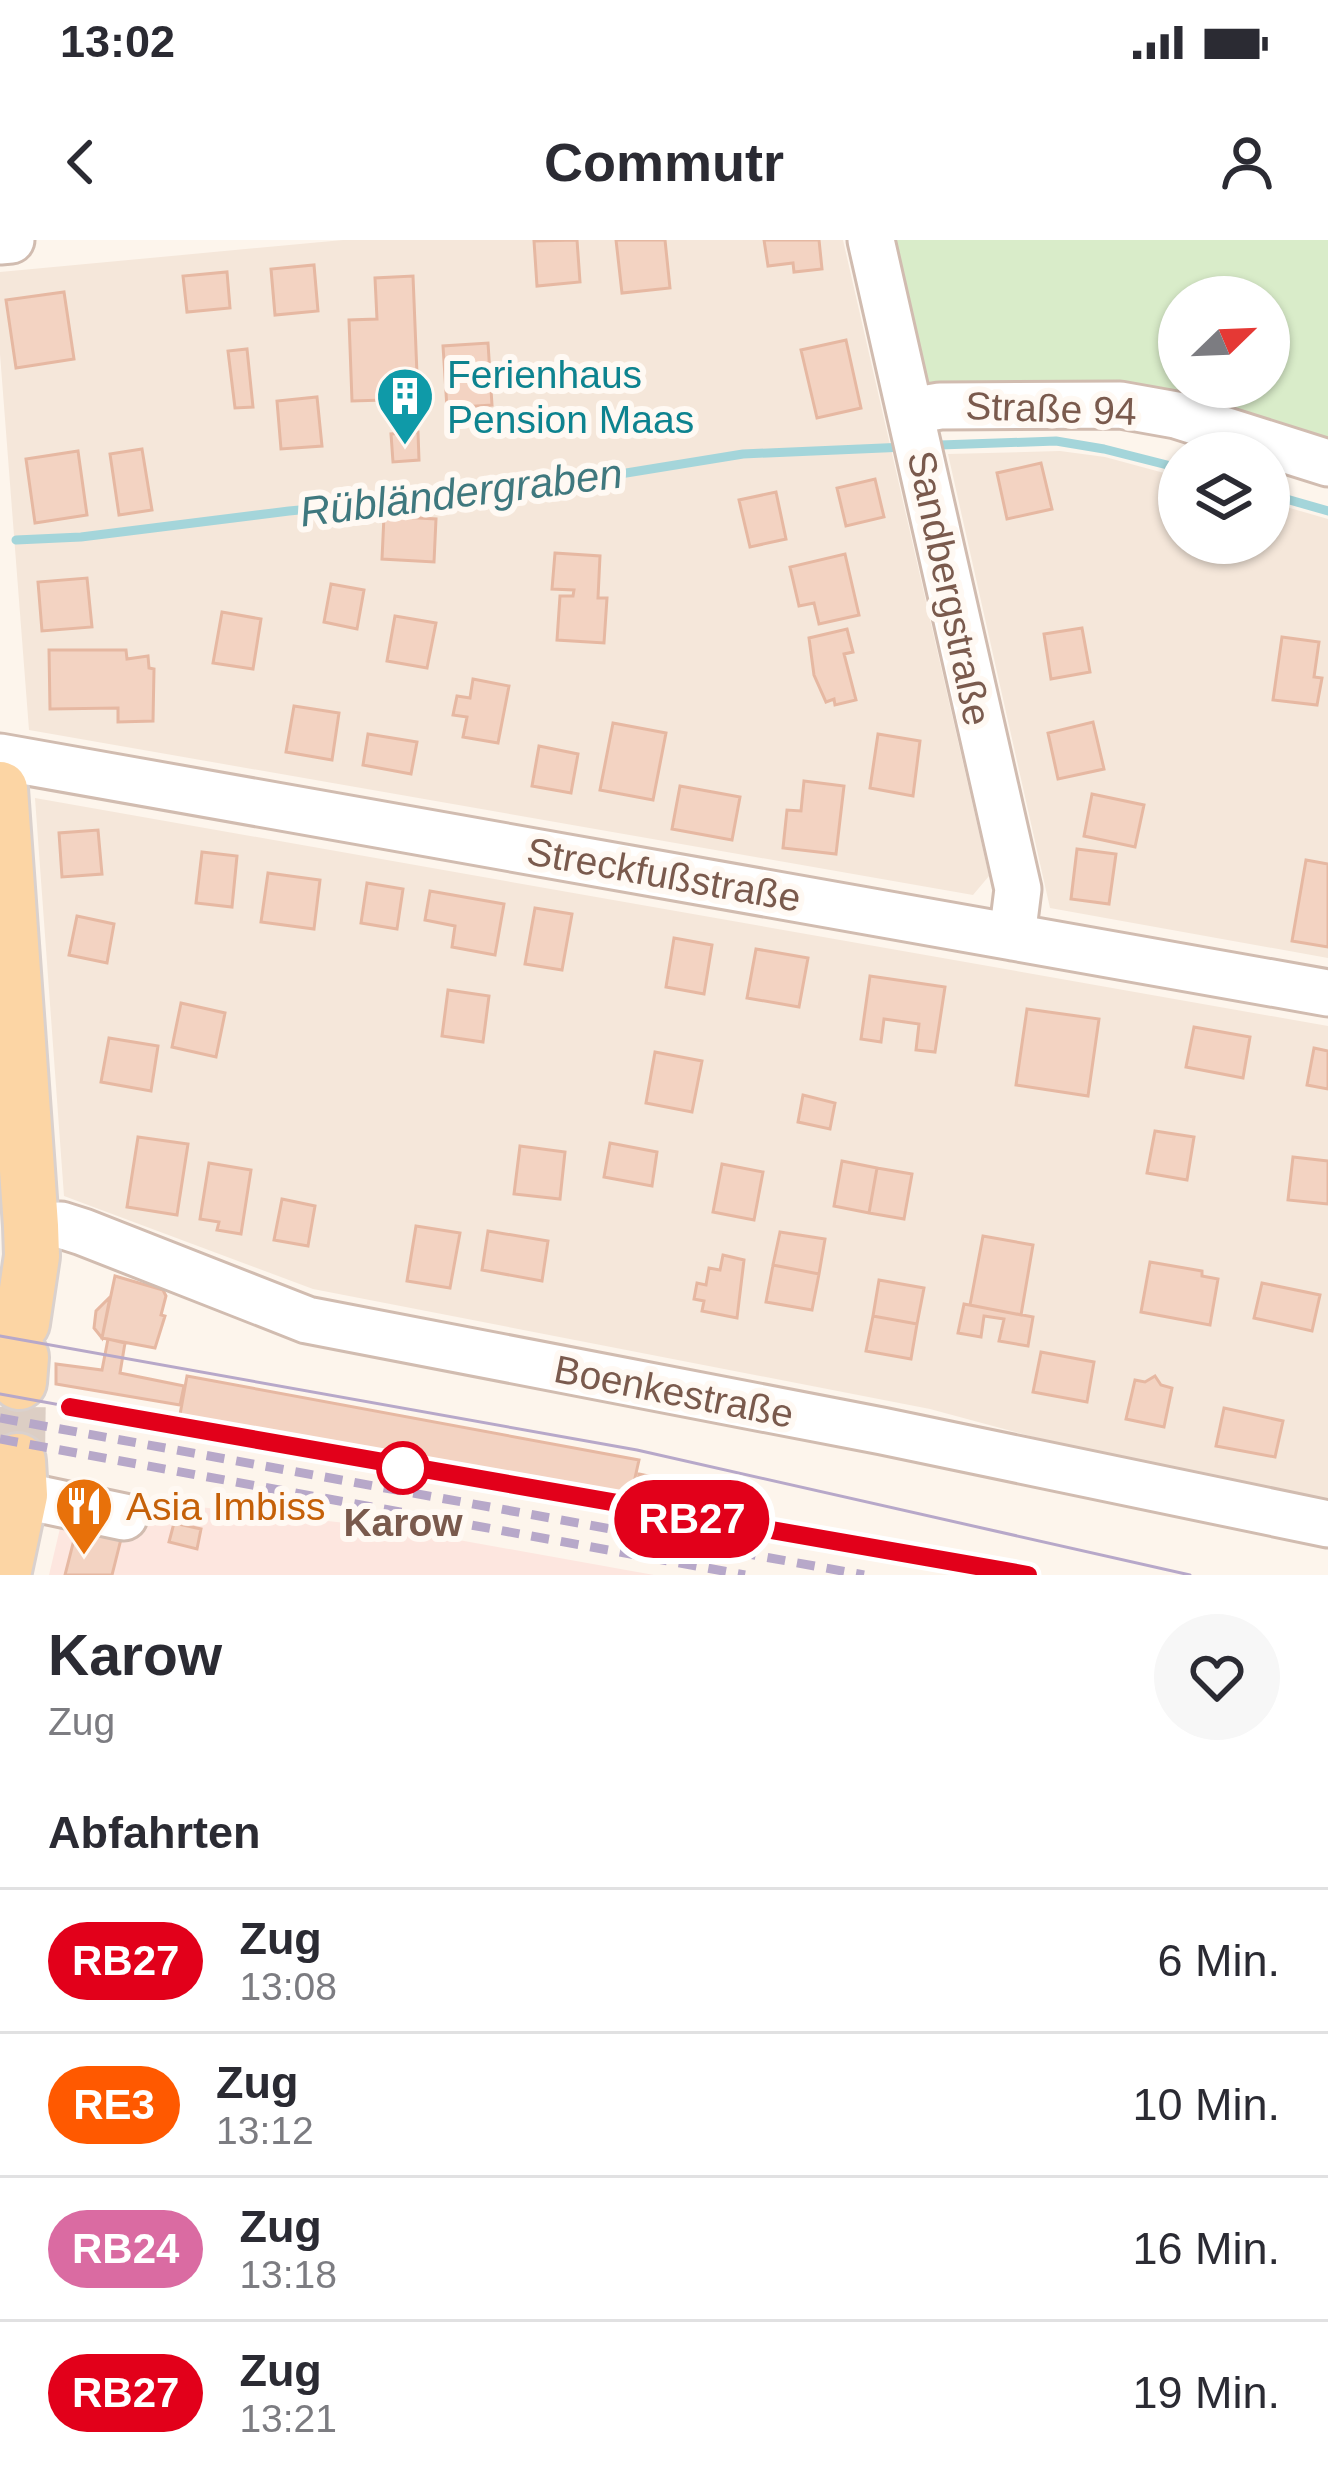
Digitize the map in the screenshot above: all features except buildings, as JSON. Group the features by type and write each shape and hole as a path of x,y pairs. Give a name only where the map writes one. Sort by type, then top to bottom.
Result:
{"main road":[{"path":"0,789 21,1245 21,1354"},
{"path":"3,1575 14,1491"}],"street":[{"path":"0,241 11,240"},
{"name":"Sandbergstraße","path":"871,240 1018,889 1012,937"},
{"name":"Straße 94","path":"911,411 940,406 1120,405 1176,415 1328,463"},
{"name":"Streckfußstraße","path":"0,757 1328,993"},
{"name":"Boenkestraße","path":"21,1245 61,1225 307,1320 862,1427 1328,1524"},
{"path":"14,1491 124,1517"}],"shaded area":[{"path":"343,240 843,240 989,876 973,895 29,730 0,354 0,272"},
{"path":"1060,451 1158,471 1158,564 1290,564 1290,508 1328,519 1328,958 1050,908 948,454"},
{"path":"35,798 1328,1026 1328,1504 1189,1479 930,1409 313,1289 64,1196"},
{"path":"70,1486 153,1502 392,1528 654,1575 49,1575"}],"green space":[{"path":"884,240 1328,240 1328,448 1290,443 1290,432 1207,432 920,394"}],"waterway":[{"name":"Rübländergraben","path":"940,445 1056,441 1158,463"},
{"name":"Rübländergraben","path":"16,540 534,488 743,454 906,447"},
{"name":"Rübländergraben","path":"1290,500 1328,511"}],"tunnel":[{"path":"18,1461 19,1382"}],"tram line":[{"path":"0,1336 637,1450 1190,1575"},
{"path":"0,1394 1027,1575"}],"railway":[{"path":"0,1418 864,1575"},
{"path":"0,1439 745,1575"}],"train":[{"name":"RB27","path":"70,1407 1028,1575"}],"place":[{"name":"Ferienhaus Pension Maas","path":"405,447"},
{"name":"Karow","path":"403,1468"},
{"name":"Asia Imbiss","path":"84,1557"}]}
